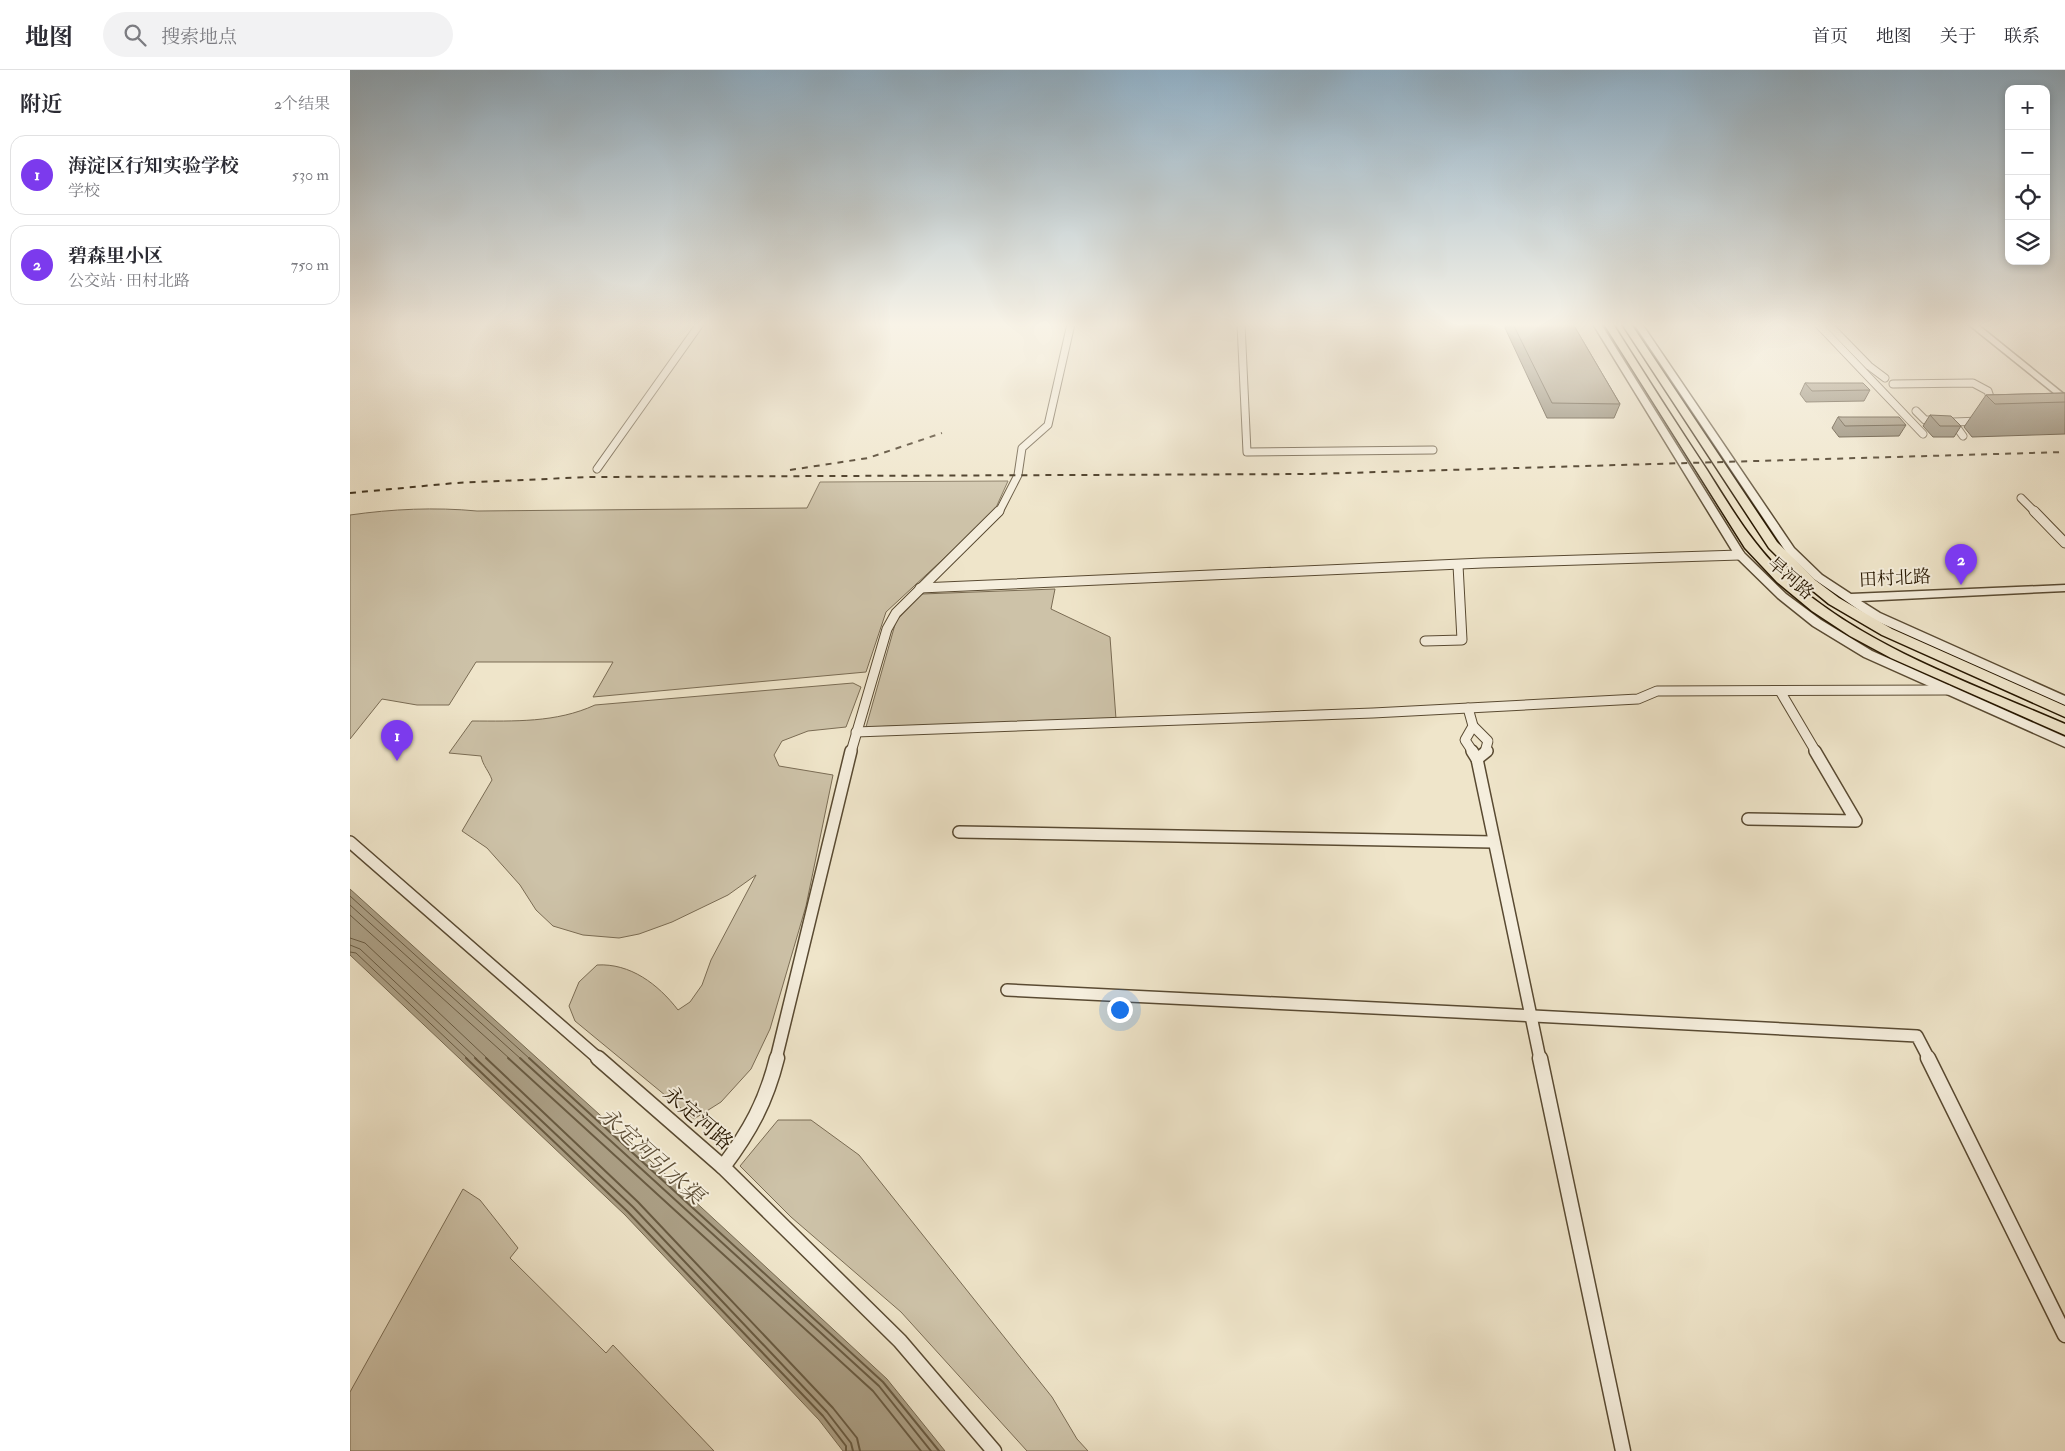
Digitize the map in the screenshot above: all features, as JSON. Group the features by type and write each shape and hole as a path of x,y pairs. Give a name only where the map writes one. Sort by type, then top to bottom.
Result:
{"main road":[{"name":"旱河路","path":"1649,388 1749,545 1768,568 1800,596 1835,622 1881,648 2065,730"},
{"name":"旱河路","path":"1669,388 1773,545 1811,582 1834,601 1887,632 2065,712"}],"street":[{"path":"597,469 654,388"},
{"path":"723,1167 748,1134 770,1086 856,732 888,629 896,613 999,512 1018,475 1022,448 1048,425 1058,388"},
{"path":"1244,388 1247,452 1433,450"},
{"name":"旱河路","path":"1637,388 1740,555 1782,596 1816,623 1868,654 2065,742"},
{"name":"旱河路","path":"1681,388 1790,550 1818,577 1847,598 1906,631 2065,701"},
{"path":"1879,388 1923,434"},
{"path":"1983,388 1988,391 1990,397 2004,409"},
{"path":"2052,388 2065,399"},
{"path":"1916,411 1924,420 1953,422 1961,420 1988,423"},
{"path":"1953,422 1956,429 1963,436"},
{"path":"2020,498 2065,543"},
{"path":"920,588 1458,564 1740,555"},
{"path":"1425,641 1462,640 1458,564"},
{"name":"田村北路","path":"1847,598 2065,588"},
{"path":"2017,679 2065,707"},
{"path":"856,732 1468,708 1638,699 1657,691 1948,690"},
{"path":"1748,819 1856,821 1780,691"},
{"path":"1468,708 1473,726 1488,741 1487,751 1477,759"},
{"path":"1473,726 1465,740 1477,759 1493,842 1532,1014 1574,1217 1598,1318 1623,1451"},
{"path":"959,832 1493,842"},
{"name":"永定河路","path":"350,842 723,1167 900,1341 994,1451"},
{"path":"1007,990 1426,1011 1532,1014 1917,1036 2065,1335"}],"shaded area":[{"path":"1008,481 994,512 886,612 866,672 593,697 613,662 476,662 449,705 417,705 382,699 350,739 350,515 382,511 429,509 477,511 807,508 820,482"},
{"path":"1055,589 1051,609 1110,637 1116,719 866,727 896,621 922,594"},
{"path":"853,683 861,687 846,727 808,731 782,741 774,755 779,766 833,775 806,906 770,1029 751,1069 721,1102 694,1119 575,1021 569,1006 579,982 597,965 621,968 642,977 662,992 678,1010 690,1002 702,985 711,960 756,875 728,895 672,922 639,934 619,938 583,935 553,926 536,910 520,885 487,848 462,831 492,780 481,756 449,753 472,721 535,720 565,715 595,705"},
{"path":"778,1120 811,1120 859,1155 1052,1397 1077,1439 1088,1451 1027,1451 901,1312 791,1217 740,1166"},
{"path":"463,1189 480,1200 518,1248 510,1258 606,1353 613,1345 714,1451 350,1451 350,1392"}],"water":[{"path":"350,889 662,1171 887,1379 945,1451 843,1451 819,1420 625,1215 350,955"}],"building":[{"path":"1545,388 1611,388 1620,404 1552,403"},
{"path":"1810,388 1868,388 1870,390 1812,391"},
{"path":"2065,393 2065,402 1995,404 1986,395"},
{"path":"1930,415 1951,416 1961,426 1940,426"},
{"path":"1838,417 1899,417 1906,425 1845,426"}],"railway":[{"path":"790,470 868,458 942,433"},
{"path":"350,493 455,483 590,477 1311,474 2065,452"}],"place":[{"name":"碧森里小区","path":"1961,585"},
{"name":"海淀区行知实验学校","path":"397,761"}],"water label":[{"name":"永定河引水渠","path":"652,1155"}]}
